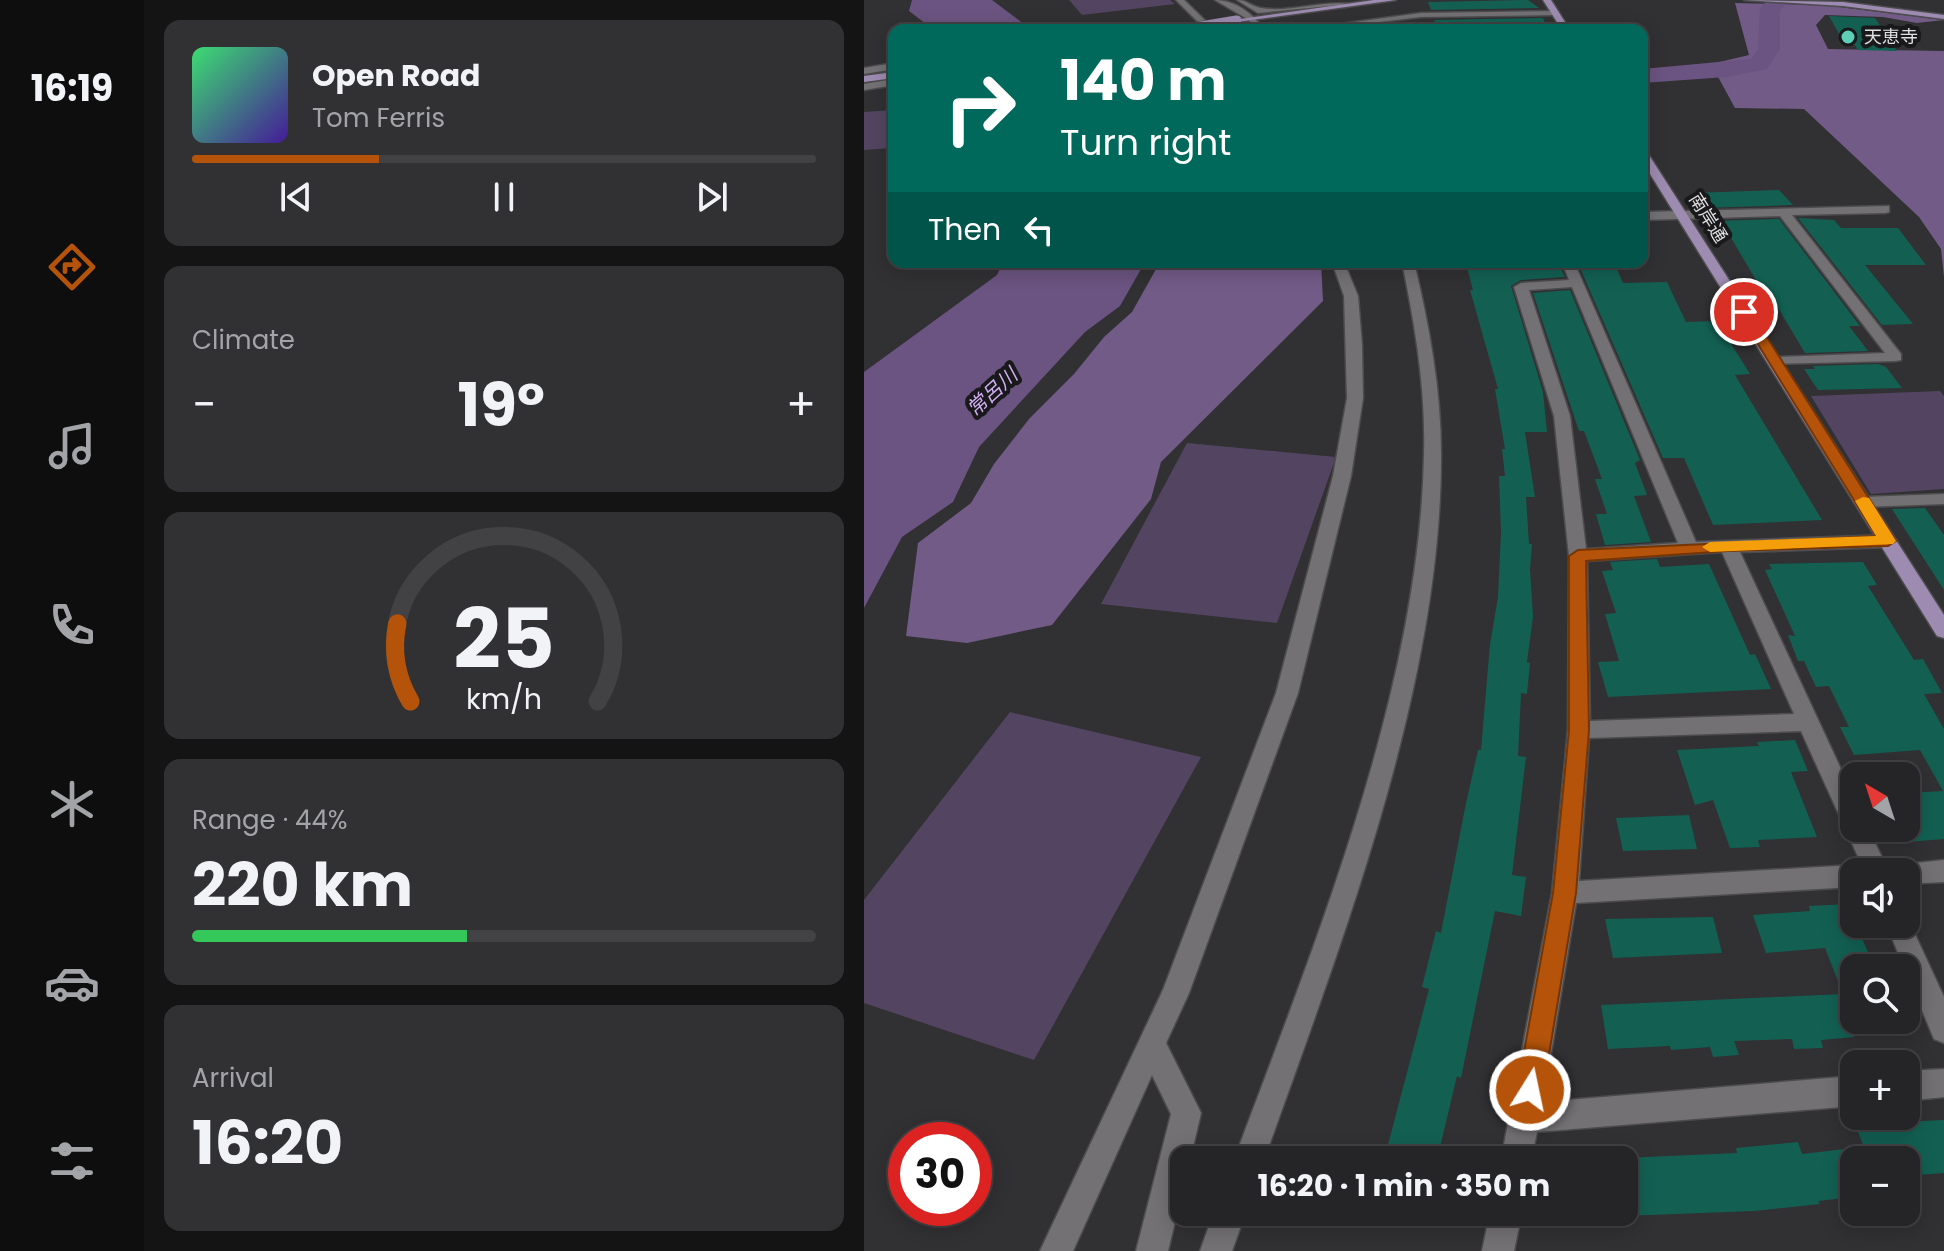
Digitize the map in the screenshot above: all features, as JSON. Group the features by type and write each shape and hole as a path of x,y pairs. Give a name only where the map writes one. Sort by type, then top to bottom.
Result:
{"main road":[{"path":"1213,24 1392,0"},
{"path":"1547,0 1562,24"},
{"path":"1748,0 1807,2 1944,17"},
{"path":"864,79 888,76"},
{"name":"南岸通","path":"1648,165 1682,214 1944,631"}],"street":[{"path":"1180,0 1205,24"},
{"path":"1219,0 1252,18 1256,24"},
{"path":"1241,0 1258,11 1333,2 1346,4"},
{"path":"1346,24 1421,15 1491,18 1556,13"},
{"path":"1421,15 1423,24"},
{"path":"864,71 888,67"},
{"path":"864,87 888,83"},
{"path":"1648,216 1885,209"},
{"path":"1775,361 1896,357 1783,212"},
{"path":"1056,1251 1175,993 1287,693 1342,476 1355,398 1351,296 1340,268"},
{"path":"1254,1146 1312,988 1387,749 1417,602 1430,513 1432,436 1427,362 1409,268"},
{"path":"1571,268 1689,548"},
{"path":"1519,1146 1565,893 1579,730 1578,556 1562,416 1521,287 1577,283"},
{"path":"1863,502 1944,499"},
{"path":"1578,556 1728,546 1888,541"},
{"path":"1728,546 1840,794"},
{"path":"1579,730 1806,722"},
{"path":"1920,872 1944,871"},
{"path":"1565,893 1840,877"},
{"path":"1905,938 1944,1029"},
{"path":"1152,1044 1186,1113 1152,1251"},
{"path":"1920,1085 1944,1083"},
{"path":"1525,1118 1840,1092"},
{"path":"1216,1251 1225,1226"},
{"path":"1498,1251 1503,1226"}],"shaded area":[{"path":"1069,0 1170,0 1175,4 1082,15"},
{"path":"1735,3 1823,5 1944,20 1917,23 1883,17 1825,15 1816,25 1828,49 1944,51 1944,277 1941,249 1919,217 1804,109 1735,108 1711,64 1749,55"},
{"path":"888,110 888,148 864,150 864,112"},
{"path":"1157,268 1321,268 1323,301 1161,462 1151,499 1052,625 967,643 906,636 918,543 971,503 994,464 1029,419 1074,374 1104,337 1132,312"},
{"path":"1940,391 1944,396 1944,489 1871,494 1811,396"},
{"path":"1187,443 1336,457 1277,623 1101,604"},
{"path":"1010,712 1201,757 1034,1060 864,1003 864,900"}],"water":[{"path":"912,0 992,0 1024,24 926,24 909,11"},
{"name":"常呂川","path":"1000,268 1142,268 1120,306 1085,332 979,447 953,502 902,537 864,608 864,372 997,275"}],"building":[{"path":"1528,0 1539,8 1431,10 1428,2"},
{"path":"1829,16 1875,18 1897,51 1858,50 1855,45 1845,45"},
{"path":"1543,18 1545,24 1435,24 1434,20"},
{"path":"1779,190 1793,205 1702,208 1692,193"},
{"path":"1798,218 1834,220 1841,228 1898,228 1926,265 1865,265 1913,324 1882,325"},
{"path":"1779,219 1860,326 1849,326 1868,351 1805,353 1771,296 1766,297 1727,231 1717,231 1711,221"},
{"path":"1467,268 1555,268 1561,269 1565,277 1521,280 1511,286 1543,392 1547,432 1525,432 1535,497 1526,497 1529,544 1532,544 1533,617 1527,662 1530,663 1527,694 1521,693 1518,756 1526,757 1512,875 1526,877 1521,916 1495,911 1461,1078 1457,1076 1440,1146 1388,1146 1429,989 1422,987 1436,931 1441,933 1465,808 1478,750 1481,750 1490,644 1498,597 1501,532 1499,476 1505,476 1502,449 1505,449 1495,389 1498,389 1470,290 1473,290"},
{"path":"1580,268 1616,268 1623,283 1667,282 1686,322 1717,321 1750,374 1735,375 1822,520 1713,525 1684,458 1663,458"},
{"path":"1570,290 1640,460 1635,463 1647,495 1634,496 1651,542 1605,545 1596,514 1607,514 1595,479 1602,479 1584,431 1579,431 1533,293"},
{"path":"1878,364 1886,367 1902,388 1818,390 1804,369 1815,369 1813,366"},
{"path":"1925,508 1944,535 1944,590 1892,509"},
{"path":"1657,559 1660,567 1709,564 1750,655 1755,654 1771,689 1608,697 1598,662 1619,661 1605,614 1616,613 1602,571 1613,570 1610,562"},
{"path":"1863,562 1877,585 1868,586 1914,660 1923,659 1942,693 1924,694 1944,729 1944,839 1920,841 1920,792 1943,791 1920,750 1854,755 1840,727 1849,727 1829,686 1816,687 1804,661 1798,661 1788,635 1795,636 1765,570 1772,569 1769,564"},
{"path":"1795,740 1808,771 1791,772 1817,837 1758,840 1760,847 1730,848 1713,800 1695,805 1677,750 1759,746 1757,742"},
{"path":"1689,815 1697,849 1623,851 1616,818"},
{"path":"1840,904 1840,938 1862,938 1869,954 1840,954 1840,986 1825,948 1766,953 1753,915 1810,911 1809,906"},
{"path":"1713,917 1722,953 1613,958 1605,919"},
{"path":"1840,994 1840,1034 1854,1034 1854,1037 1821,1040 1823,1048 1794,1049 1792,1039 1734,1041 1739,1055 1713,1057 1710,1047 1608,1049 1601,1005"},
{"path":"1944,1120 1944,1173 1920,1175 1920,1146 1864,1146 1857,1130 1920,1130 1920,1121"},
{"path":"1798,1142 1802,1154 1840,1150 1840,1199 1818,1201 1820,1204 1754,1211 1638,1215 1638,1157 1737,1153 1736,1148"}],"waterway":[{"path":"1648,76 1727,70 1759,64 1769,49 1770,8 1780,0"}],"slow traffic":[{"path":"1710,547 1888,541 1863,501"}],"place":[{"name":"天恵寺","path":"1848,37"}],"route":[{"path":"1530,1090 1565,893 1579,730 1578,556 1728,546 1888,541 1744,312"}]}
